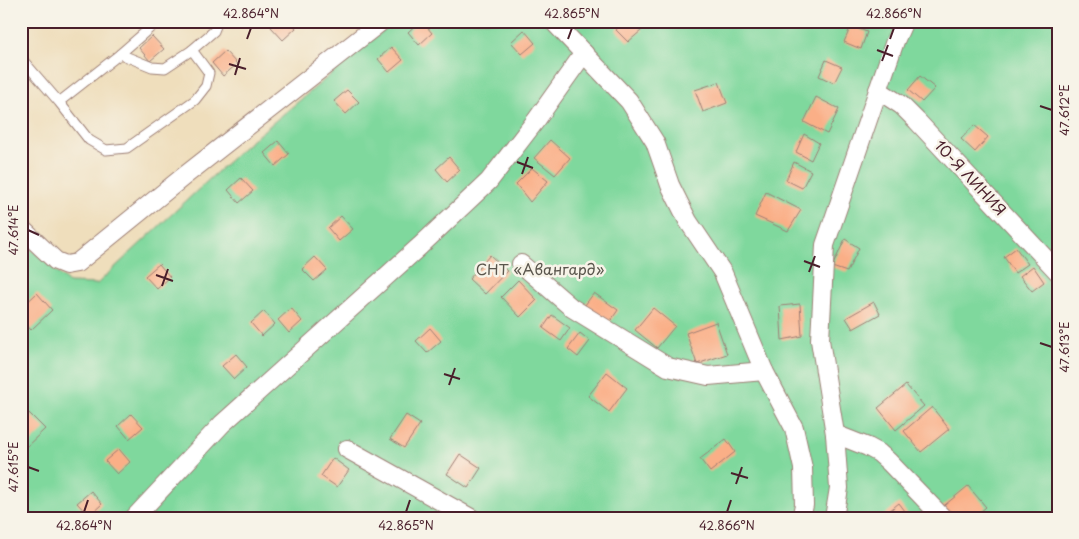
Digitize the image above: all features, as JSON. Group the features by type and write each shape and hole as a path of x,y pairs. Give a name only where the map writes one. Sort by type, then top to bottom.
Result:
{"street":[{"path":"21,228 56,261 66,265 77,263 382,21"},
{"path":"553,21 630,101 655,142 670,186 688,221 723,273 764,371 794,428 804,468 804,505 801,518"},
{"path":"834,518 839,488 835,434 820,340 824,252 878,90 904,21"},
{"path":"134,518 222,424 489,182 584,53"},
{"name":"10-Я ЛИНИЯ","path":"878,90 901,105 917,121 1058,272"},
{"path":"521,264 572,308 668,367 708,376 764,371"},
{"path":"835,434 868,447 879,454 943,518"},
{"path":"347,449 471,518"}],"lane":[{"path":"59,102 158,21"},
{"path":"120,54 152,67 165,68 192,50 214,31 218,21"},
{"path":"21,58 89,140 106,150 127,148 195,100 206,86 210,73 192,50"}],"green space":[{"name":"СНТ «Авангард»","path":"395,21 1058,21 1058,518 21,518 21,240 69,283 97,284 245,146"}],"building":[{"path":"278,21 290,21 296,28 283,40 271,27"},
{"path":"420,21 432,33 419,45 408,32"},
{"path":"623,21 633,21 642,30 628,42 616,30"},
{"path":"851,26 867,32 861,49 844,42"},
{"path":"524,30 535,43 522,54 511,42"},
{"path":"152,36 164,49 150,61 139,48"},
{"path":"391,47 403,60 389,72 378,59"},
{"path":"225,51 237,64 223,76 212,63"},
{"path":"826,60 842,67 834,83 819,76"},
{"path":"920,76 935,88 922,102 908,90"},
{"path":"719,82 727,103 703,112 695,90"},
{"path":"347,90 359,102 346,114 334,101"},
{"path":"816,97 839,109 827,134 804,122"},
{"path":"974,125 988,137 975,152 961,139"},
{"path":"804,134 819,143 811,160 796,152"},
{"path":"550,140 570,158 555,175 534,158"},
{"path":"278,141 289,154 275,166 264,153"},
{"path":"449,157 460,170 447,182 436,169"},
{"path":"794,162 811,171 802,188 786,180"},
{"path":"532,168 548,181 530,202 516,184"},
{"path":"241,178 253,191 239,203 228,190"},
{"path":"766,192 801,210 788,231 755,216"},
{"path":"341,216 353,229 339,241 328,228"},
{"path":"845,239 859,248 847,272 832,267"},
{"path":"1016,248 1028,264 1015,273 1004,257"},
{"path":"490,255 507,271 485,294 469,279"},
{"path":"315,257 327,270 314,281 302,269"},
{"path":"159,264 170,277 157,289 145,276"},
{"path":"1033,266 1044,282 1032,291 1020,276"},
{"path":"518,280 537,300 520,317 501,297"},
{"path":"37,293 52,310 31,330 21,319 21,308"},
{"path":"594,293 618,310 607,326 582,309"},
{"path":"874,302 880,314 853,329 846,318"},
{"path":"800,304 802,336 782,340 780,306"},
{"path":"291,308 302,321 289,333 278,320"},
{"path":"653,308 675,326 657,348 635,330"},
{"path":"264,311 275,324 262,336 251,323"},
{"path":"552,315 570,328 561,341 543,328"},
{"path":"716,322 727,354 697,364 686,333"},
{"path":"430,328 441,341 427,353 416,341"},
{"path":"580,333 590,341 578,357 568,349"},
{"path":"236,354 247,367 234,379 222,366"},
{"path":"607,372 627,388 609,412 588,396"},
{"path":"906,385 924,406 896,430 878,408"},
{"path":"932,407 949,429 921,452 904,431"},
{"path":"29,413 45,429 24,449 21,446 21,421"},
{"path":"131,414 143,427 129,439 118,426"},
{"path":"406,415 420,424 404,448 390,439"},
{"path":"726,439 735,452 710,472 700,459"},
{"path":"119,449 130,462 117,474 105,461"},
{"path":"460,454 481,468 468,488 447,474"},
{"path":"333,458 349,470 337,487 321,476"},
{"path":"968,486 986,507 973,518 947,518 940,509"},
{"path":"91,491 102,504 89,516 77,503"},
{"path":"899,503 908,515 904,518 885,518 883,516"}]}
